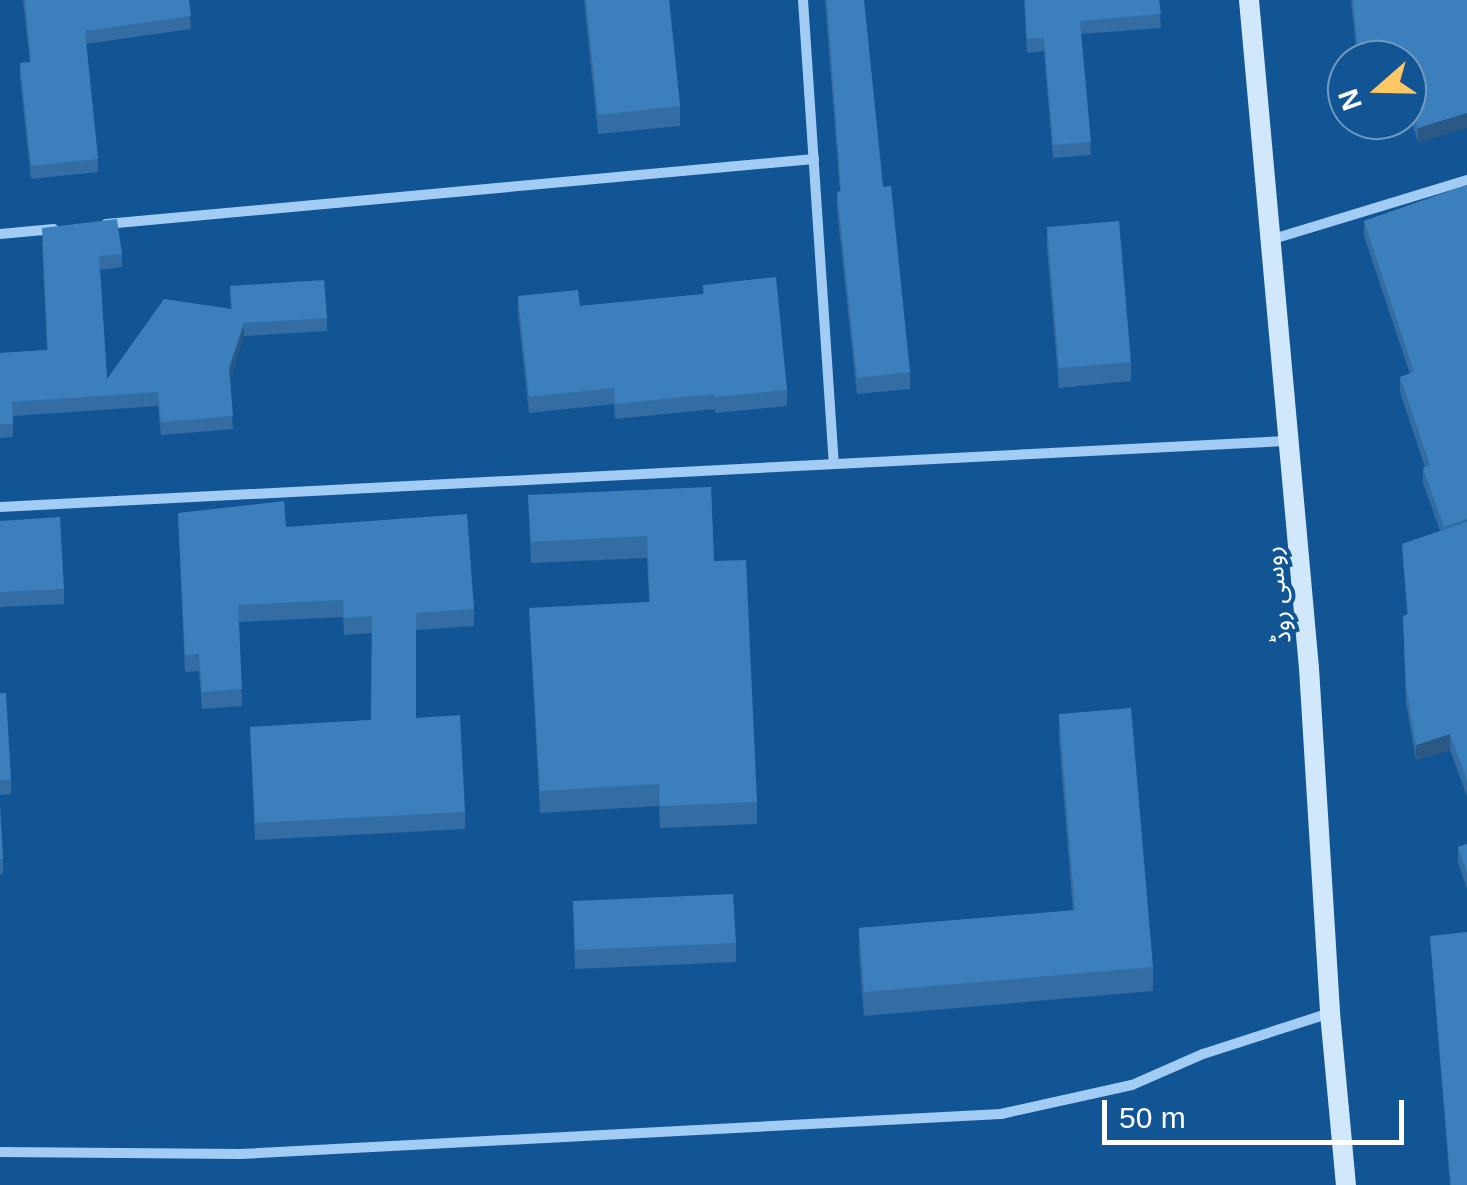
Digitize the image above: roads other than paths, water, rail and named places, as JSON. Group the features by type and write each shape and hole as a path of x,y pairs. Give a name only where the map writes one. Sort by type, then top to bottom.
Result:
{"main road":[{"name":"روسی روڈ","path":"1249,0 1309,668 1330,1014 1346,1185"}],"street":[{"path":"804,0 834,464"},
{"path":"99,225 814,159"},
{"path":"1270,240 1467,180"},
{"path":"0,234 60,229"},
{"path":"0,508 1287,441"},
{"path":"0,1152 241,1154 1001,1114 1132,1085 1202,1054 1330,1014"}]}
